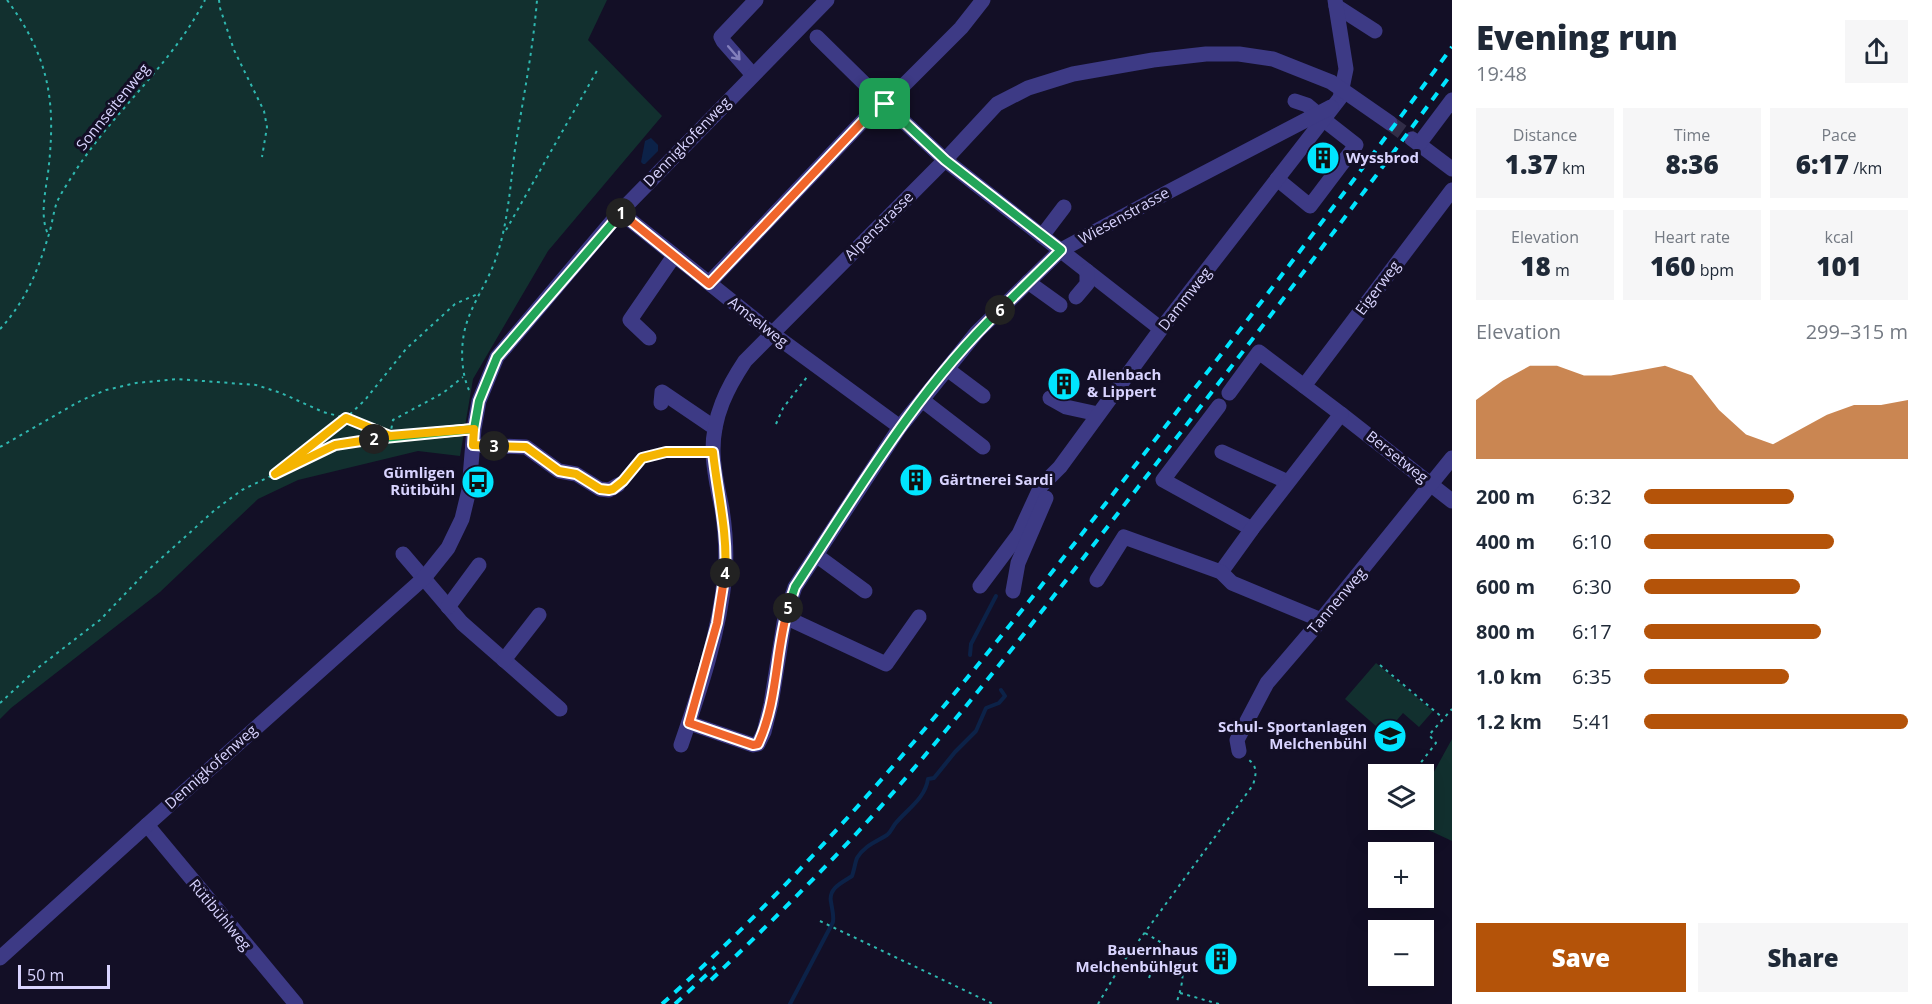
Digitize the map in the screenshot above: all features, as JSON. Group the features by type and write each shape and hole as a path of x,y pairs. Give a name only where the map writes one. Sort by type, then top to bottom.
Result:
{"street":[{"path":"753,75 721,37 756,0"},
{"name":"Dennigkofenweg","path":"0,958 424,578 448,548 462,519 469,490 474,429 479,401 497,357 620,212 827,0"},
{"path":"709,284 882,103 961,28 983,0"},
{"path":"1335,3 1376,31"},
{"name":"Dammweg","path":"980,586 1019,534 1041,486 1060,468 1161,329 1277,179 1324,114 1340,98 1346,62 1335,3"},
{"path":"817,37 882,103 945,160 1161,329"},
{"name":"Alpenstrasse","path":"681,745 717,623 725,570 722,511 713,452 715,428 730,383 745,361 945,160 997,104 1038,84 1098,69 1179,56 1239,54 1273,59 1331,82 1390,123"},
{"path":"1452,100 1415,141 1452,169"},
{"path":"1277,179 1310,206 1356,145 1324,114 1294,101"},
{"name":"Wiesenstrasse","path":"689,723 753,745 758,744 764,732 771,704 785,617 795,587 900,428 922,400 977,332 1061,250 1168,192 1324,114"},
{"name":"Eigerweg","path":"1304,386 1452,190"},
{"path":"1042,236 1064,207"},
{"name":"Amselweg","path":"620,212 773,334 900,428"},
{"path":"649,338 630,320 674,256"},
{"path":"1076,297 1087,284 1087,271"},
{"path":"1028,282 1060,305"},
{"path":"1221,572 1341,414 1259,352 1229,393"},
{"path":"947,369 983,396"},
{"path":"661,402 662,392 715,428"},
{"path":"1050,398 1066,407 1098,414"},
{"path":"922,400 983,447"},
{"path":"1219,406 1163,480 1252,529"},
{"name":"Bersetweg","path":"1341,414 1452,501"},
{"path":"473,445 526,447 559,471 576,474 600,489 609,490 618,485"},
{"path":"1222,452 1288,482"},
{"name":"Tannenweg","path":"1239,751 1237,740 1267,683 1452,458"},
{"path":"1013,591 1018,563 1060,468"},
{"path":"1097,580 1124,537 1221,572 1232,583 1321,620"},
{"path":"404,554 462,623 560,709"},
{"path":"816,555 865,591"},
{"path":"448,607 479,565"},
{"path":"504,660 539,615"},
{"path":"785,617 886,664 919,617"},
{"name":"Rütibühlweg","path":"147,825 296,1004"}],"path":[{"path":"7,0 21,19 40,54 50,90 51,149 43,220 49,236"},
{"name":"Sonnseitenweg","path":"0,329 14,314 26,294 49,236 57,202 93,144 179,44 205,0"},
{"path":"219,0 234,50 264,111 267,127 262,157"},
{"path":"390,436 393,420 443,393 464,376 462,355 467,320 495,264 504,232 534,38 537,0"},
{"path":"504,232 598,69"},
{"path":"275,474 346,418 406,349 455,304 480,293"},
{"path":"776,424 783,408 815,366"},
{"path":"0,447 82,400 106,390 136,383 177,379 256,385 390,436"},
{"path":"0,703 39,667 100,620 147,571 216,508 242,490 335,445 390,436 474,429"},
{"path":"618,485 642,458 666,452 713,452"},
{"path":"1380,665 1443,718"},
{"path":"1420,764 1436,743 1429,735 1452,709"},
{"path":"1098,1004 1119,968 1253,785 1257,774 1253,763 1239,751"},
{"path":"820,921 993,1004"},
{"path":"1145,933 1172,948 1180,962 1183,979 1176,1004"},
{"path":"1149,978 1163,943"},
{"path":"1180,993 1219,1004"}],"green space":[{"path":"0,0 607,0 588,40 662,116 548,251 473,379 460,456 418,451 298,480 258,499 160,592 0,719"},
{"path":"1376,663 1433,711 1419,727 1403,713 1385,734 1345,699"},
{"path":"1452,739 1452,841 1428,830 1434,830 1434,772"}],"water":[{"path":"651,138 658,145 658,151 643,164 641,162 645,141"}],"waterway":[{"path":"970,655 971,644 996,596"},
{"path":"790,1004 833,922 831,897 834,889 852,876 860,854 888,834 919,798 928,779 934,778 976,731 986,708 999,703 1005,696 1001,690"}],"tunnel":[{"path":"1390,123 1412,139"}],"railway":[{"path":"662,1004 726,945 787,883 903,755 958,689 1204,377 1452,47"},
{"path":"711,980 856,834 978,692 1258,332 1452,73"},
{"path":"675,1004 715,967"}],"place":[{"name":"Wyssbrod","path":"1323,158"},
{"name":"Allenbach & Lippert","path":"1064,384"},
{"name":"Gärtnerei Sardi","path":"916,480"},
{"name":"Gümligen Rütibühl","path":"478,482"},
{"name":"Schul- Sportanlagen Melchenbühl","path":"1390,736"},
{"name":"Bauernhaus Melchenbühlgut","path":"1221,959"}],"route":[{"path":"885,104 880,103 709,284 620,212 497,357 479,401 474,429 390,436 335,445 275,474 346,418 390,436 474,429 473,445 526,447 559,471 576,474 600,489 609,490 623,481 642,458 666,452 713,452 722,511 725,570 717,623 689,723 753,745 758,744 764,732 771,704 785,617 795,587 900,428 977,332 1061,250 945,160 885,104"}]}
